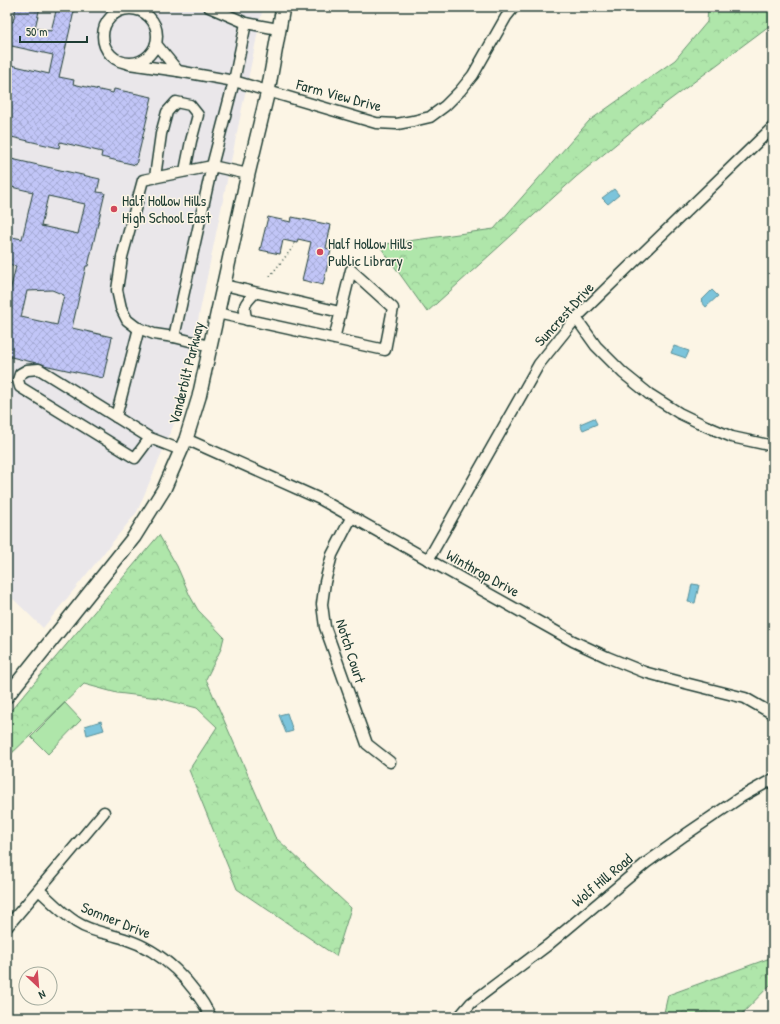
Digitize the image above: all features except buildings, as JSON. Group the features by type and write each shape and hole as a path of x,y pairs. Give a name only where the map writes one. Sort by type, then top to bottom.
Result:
{"main road":[{"name":"Vanderbilt Parkway","path":"7,696 134,537 164,489 184,444 199,397 248,174 268,91 283,7"}],"street":[{"path":"106,22 118,11 126,9 148,12 156,29 157,37 156,44 152,52 146,58 129,64 114,59 108,53 102,38 103,30 110,7"},
{"path":"209,7 246,23 278,29"},
{"name":"Farm View Drive","path":"129,64 234,81 376,123 397,124 430,117 445,106 460,91 473,76 506,18 514,7"},
{"path":"174,337 212,166 234,81 246,23"},
{"path":"156,44 178,71"},
{"path":"155,177 161,134 167,112 176,102 190,104 198,115 191,141 186,171"},
{"name":"Suncrest Drive","path":"428,560 539,364 576,318 773,127"},
{"path":"210,346 174,337 154,334 139,328 127,320 117,290 122,258 143,180 212,166 248,174"},
{"path":"217,313 247,320 384,350 393,308 351,270 334,339"},
{"path":"224,285 340,312"},
{"path":"247,320 244,311 245,305 255,293"},
{"path":"576,318 596,346 623,373 649,394 679,413 732,437 773,446"},
{"path":"116,417 139,328"},
{"name":"Winthrop Drive","path":"150,438 135,458 20,387 18,380 20,374 27,370 39,369 150,438 184,444 320,499 351,518 573,641 607,658 644,672 745,698 773,714"},
{"name":"Notch Court","path":"351,518 332,555 325,582 322,604 325,627 367,744 390,762"},
{"name":"Wolf Hill Road","path":"458,1017 471,1004 548,945 646,864 685,835 741,797 773,779"},
{"path":"7,927 104,812"},
{"name":"Somner Drive","path":"39,890 76,923 100,933 125,938 148,948 185,978 211,1017"}],"path":[{"path":"270,276 294,246 294,243"}],"shaded area":[{"name":"Half Hollow Hills High School East","path":"7,7 263,7 179,412 137,512 43,628 7,593"}],"green space":[{"path":"708,7 773,7 773,23 667,102 576,177 427,312 379,245 494,229 589,121 675,60 707,22"},
{"path":"159,535 177,566 198,610 224,637 221,649 206,679 275,837 351,908 336,956 237,889 189,770 217,727 197,708 159,698 117,693 84,684 7,758 7,715"},
{"path":"65,703 81,720 48,754 31,737"},
{"path":"773,957 773,982 739,1017 716,1015 699,1017 663,1017 668,995"}],"water":[{"path":"614,189 619,195 608,204 602,198"},
{"path":"712,290 718,296 706,307 701,301"},
{"path":"674,346 689,351 686,358 671,353"},
{"path":"594,418 597,424 583,430 580,424"},
{"path":"692,584 699,585 695,603 688,602"},
{"path":"287,713 293,731 286,733 279,715"},
{"path":"101,721 104,730 87,735 85,726"}],"place":[{"name":"Half Hollow Hills High School East","path":"114,209"},
{"name":"Half Hollow Hills Public Library","path":"320,252"}]}
